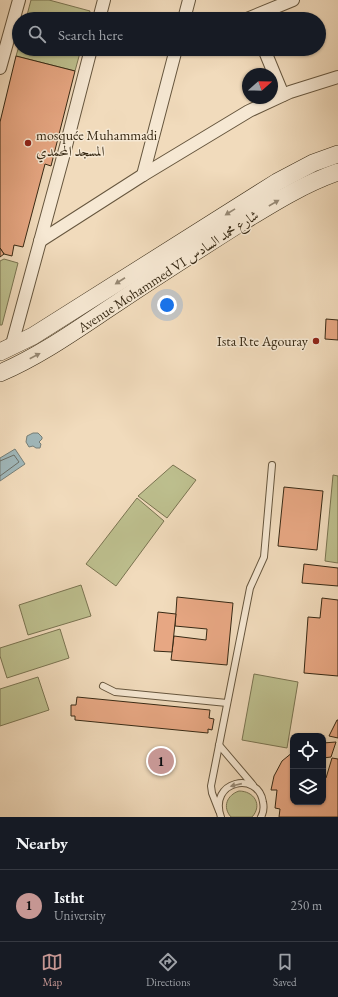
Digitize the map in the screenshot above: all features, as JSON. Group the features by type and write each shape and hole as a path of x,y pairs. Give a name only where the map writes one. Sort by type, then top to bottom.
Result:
{"main road":[{"name":"Avenue Mohammed VI شارع محمد السادس","path":"6,350 68,314 277,182 313,163 338,154"},
{"name":"Avenue Mohammed VI شارع محمد السادس","path":"0,373 39,354 158,276 298,189 323,177 338,172"}],"street":[{"path":"16,12 19,0"},
{"path":"101,12 104,0"},
{"path":"186,12 189,0"},
{"path":"264,12 293,0"},
{"path":"0,68 12,25"},
{"path":"6,350 40,241 89,56"},
{"path":"143,174 174,56"},
{"path":"267,56 283,95"},
{"path":"40,241 143,174 249,111 283,95 323,80 338,77"}],"lane":[{"path":"220,814 212,794 211,786 250,588 264,557 272,465"},
{"path":"103,686 115,692 227,703"},
{"path":"219,745 260,792 264,807 262,817"},
{"path":"220,814 218,803 220,795 225,789 232,785 239,783 247,784 260,792"}],"green space":[{"path":"31,0 49,0 90,11 90,12 28,12"},
{"path":"16,56 79,56 75,71"},
{"path":"4,259 18,263 2,325 0,325 0,261"},
{"path":"173,465 196,480 167,518 138,496"},
{"path":"333,475 338,476 338,563 325,561"},
{"path":"137,498 164,521 116,586 86,564"},
{"path":"81,585 91,616 28,635 19,605"},
{"path":"60,629 69,658 7,678 0,656 0,648"},
{"path":"254,674 298,682 287,748 242,740"},
{"path":"38,677 49,710 0,726 0,689"},
{"path":"239,791 249,793 253,796 257,804 257,808 252,817 231,817 228,813 226,805 229,798 231,795"}],"water":[{"path":"33,433 38,433 42,437 39,442 41,444 40,448 33,446 29,447 26,442 27,436"},
{"path":"15,449 25,464 0,481 0,458"}],"building":[{"name":"mosquée Muhammadi المسجد المحمدي","path":"16,56 75,71 51,166 45,164 23,247 14,245 12,256 4,254 0,248 0,122"},
{"path":"0,248 4,254 0,257"},
{"path":"326,319 338,320 338,340 325,339"},
{"path":"284,487 323,491 317,550 278,546"},
{"path":"304,564 338,568 338,586 302,583"},
{"path":"177,597 233,603 227,665 171,660 174,636 206,640 207,629 175,626"},
{"path":"322,598 338,600 338,676 304,673 308,617 320,618"},
{"path":"158,612 176,614 172,652 154,651"},
{"path":"77,697 210,710 209,718 214,719 212,730 208,729 208,733 75,720 75,716 71,716 71,705 76,705"},
{"path":"338,720 338,738 329,736"},
{"path":"336,742 331,757 326,758 326,743"},
{"path":"290,754 290,805 326,805 326,778 332,758 338,759 338,817 279,817 280,809 275,808 277,790 271,790 274,776 282,761"}],"place":[{"name":"mosquée Muhammadi المسجد المحمدي","path":"28,143"},
{"name":"Ista Rte Agouray","path":"316,341"},
{"name":"Istht","path":"161,761"}]}
